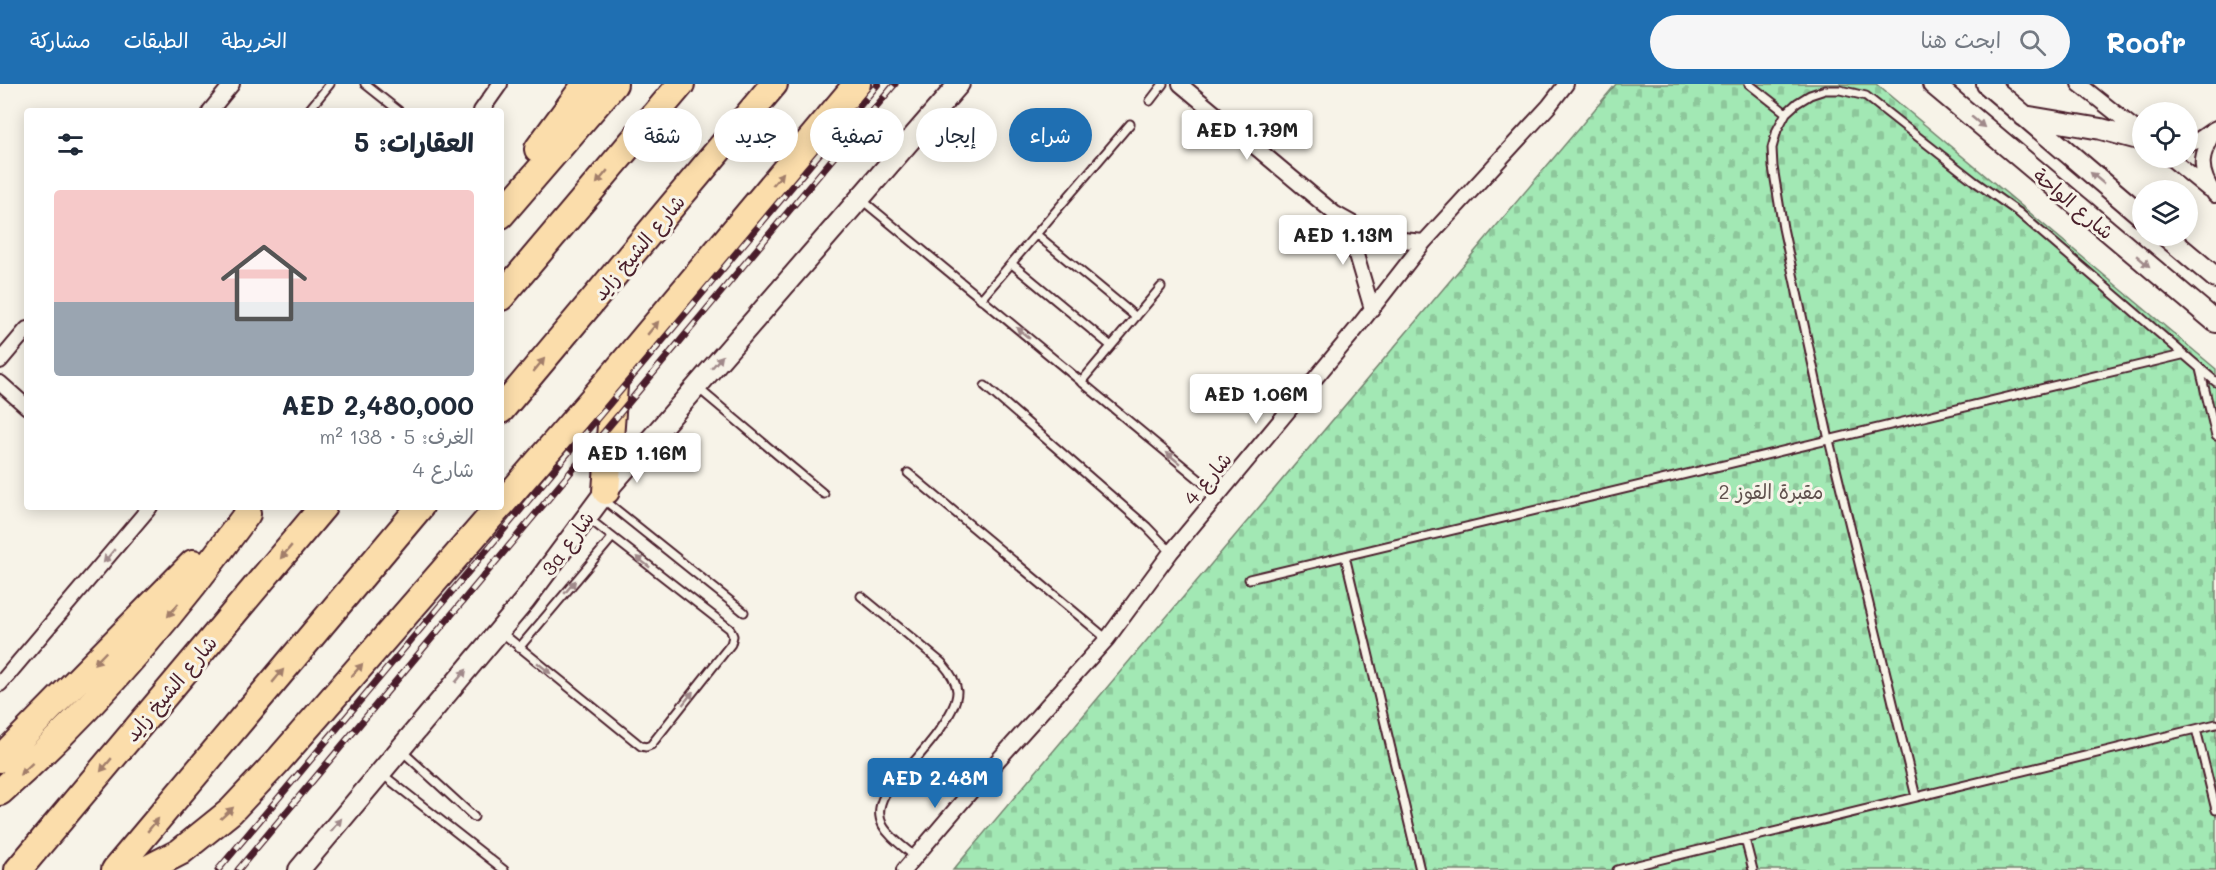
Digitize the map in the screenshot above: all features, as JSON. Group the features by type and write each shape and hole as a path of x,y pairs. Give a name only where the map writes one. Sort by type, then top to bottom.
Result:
{"highway":[{"path":"504,197 586,84"},
{"path":"504,212 614,84"},
{"path":"504,293 681,84"},
{"name":"شارع الشيخ زايد","path":"504,406 774,84"},
{"path":"504,501 615,373 857,84"},
{"path":"603,494 615,373"},
{"name":"شارع الشيخ زايد","path":"18,870 320,510"},
{"path":"115,870 417,510"},
{"path":"145,870 180,852 231,811 277,762 497,510"},
{"path":"0,759 185,571 250,511"},
{"path":"0,792 62,735 103,692 183,598 250,511"}],"street":[{"path":"212,108 232,84"},
{"path":"483,108 500,84"},
{"name":"3a شارع","path":"299,870 525,600 603,494 959,84"},
{"path":"1180,84 1334,213 1368,232 1392,239 1424,242"},
{"name":"شارع 4","path":"904,870 990,769 1107,639 1171,552 1372,309 1424,242 1549,106 1566,84"},
{"name":"شارع الواحة","path":"1933,84 2216,322"},
{"name":"شارع الواحة","path":"1987,84 2132,208"},
{"path":"2079,84 2132,126"},
{"path":"2024,116 2093,127 2132,137"},
{"path":"2198,140 2216,128"},
{"path":"2215,196 2206,183 2202,168 2204,153 2216,128"},
{"path":"2182,168 2215,196"},
{"path":"1334,213 1354,248 1372,309"},
{"path":"2178,246 2216,278"},
{"path":"0,361 24,333"},
{"path":"0,383 24,404"},
{"path":"0,684 144,510"}],"lane":[{"path":"310,108 330,84"},
{"path":"365,84 395,108"},
{"path":"1150,101 1163,84"},
{"path":"1749,84 1786,113"},
{"path":"1855,92 1861,84"},
{"path":"1916,797 1829,440 1792,270 1773,167 1772,148 1777,130 1786,113 1810,95 1825,90 1855,92 1866,96 1974,181 2018,212 2216,382"},
{"path":"981,299 1130,124"},
{"path":"860,198 1218,495"},
{"path":"1037,235 1136,317"},
{"path":"1012,264 1111,346"},
{"path":"1081,382 1161,287"},
{"path":"1249,579 2182,355"},
{"path":"2200,369 2216,436"},
{"path":"697,386 824,494"},
{"path":"985,386 1147,527 1171,552"},
{"path":"908,473 1107,639"},
{"path":"603,494 744,612"},
{"path":"499,630 641,746 646,747 651,745 731,644 733,636 730,629 586,517"},
{"path":"519,648 612,538"},
{"path":"1345,556 1420,870"},
{"path":"861,596 942,663 952,675 957,691 955,706 947,720 880,803 881,823 886,832 915,857"},
{"path":"1617,870 2216,724"},
{"path":"2196,729 2216,810"},
{"path":"400,749 474,817"},
{"path":"380,773 504,870"},
{"path":"1745,839 1753,870"}],"green space":[{"name":"مقبرة القوز 2","path":"1616,84 1876,84 2216,369 2216,870 953,870"}],"railway":[{"path":"218,870 878,84"},
{"path":"238,870 895,84"}]}
